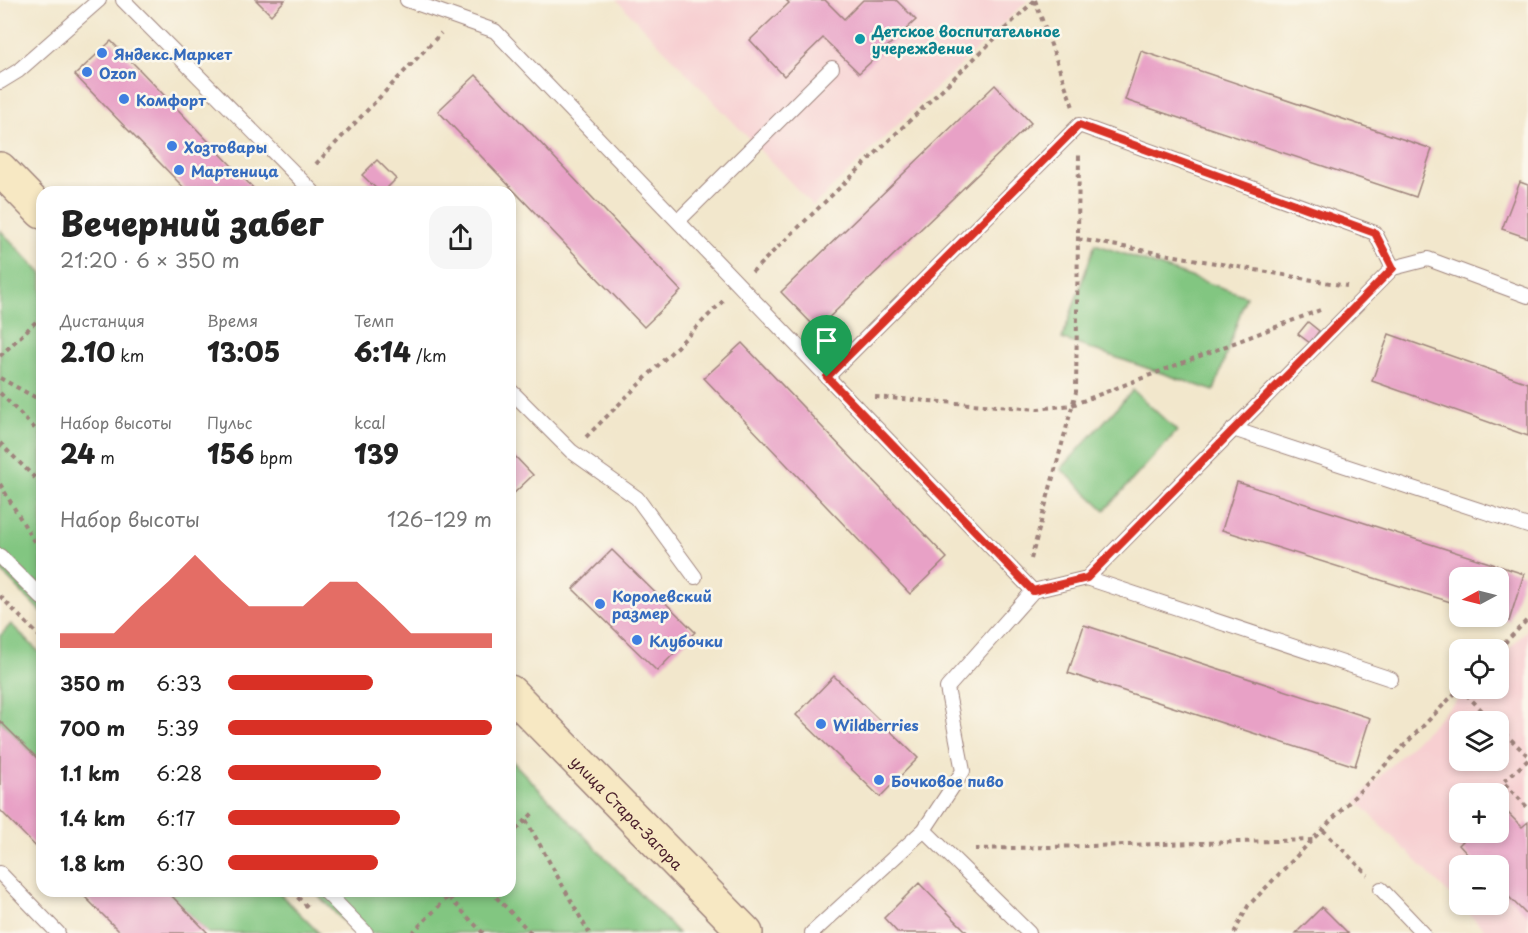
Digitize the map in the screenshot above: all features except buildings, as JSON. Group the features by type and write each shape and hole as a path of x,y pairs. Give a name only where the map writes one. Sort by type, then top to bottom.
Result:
{"main road":[{"path":"0,170 36,206"},
{"name":"улица Стара-Загора","path":"516,698 746,933"}],"lane":[{"path":"0,82 18,71 99,0"},
{"path":"123,0 307,186"},
{"path":"407,0 495,31 1029,587"},
{"path":"678,221 832,68"},
{"path":"827,377 1079,125 1375,233 1393,268"},
{"path":"1087,578 1393,268 1428,259 1528,296"},
{"path":"516,396 571,451 637,498 695,577"},
{"path":"1233,429 1528,526"},
{"path":"0,556 36,592"},
{"path":"812,933 924,830 963,771 946,688 1029,587 1087,578 1391,679"},
{"path":"924,830 1029,933"},
{"path":"0,873 58,933"},
{"path":"1381,889 1423,933"},
{"path":"331,897 366,933"}],"path":[{"path":"571,451 739,285 1035,0 1079,125 1078,239 1076,392 1029,587"},
{"path":"301,180 456,17"},
{"path":"1078,239 1371,290"},
{"path":"845,395 1038,409 1072,405 1327,307"},
{"path":"0,356 36,322"},
{"path":"0,378 36,398"},
{"path":"0,393 36,430"},
{"path":"0,442 36,479"},
{"path":"0,484 36,545"},
{"path":"0,596 36,633"},
{"path":"1509,639 1528,619"},
{"path":"1234,933 1248,906 1449,699"},
{"path":"1471,699 1482,711"},
{"path":"1509,738 1528,758 1503,782 1528,807"},
{"path":"516,830 535,811"},
{"path":"526,820 589,933"},
{"path":"1323,830 1381,889"},
{"path":"944,850 1313,840"},
{"path":"412,933 448,897 483,933"},
{"path":"496,897 531,933"}],"shaded area":[{"path":"617,0 1028,0 813,206"},
{"path":"1528,629 1528,933 1488,933 1470,915 1509,915 1509,855 1449,855 1449,894 1356,800 1458,699 1509,699 1509,649"}],"green space":[{"path":"0,230 36,268 36,607 0,570"},
{"path":"1095,244 1246,296 1214,391 1062,339"},
{"path":"1133,390 1177,431 1105,510 1061,469"},
{"path":"11,624 36,649 36,757 0,721 0,636"},
{"path":"516,765 678,933 355,933 320,897 516,897"},
{"path":"173,897 283,897 319,933 208,933"}],"place":[{"name":"Детское воспитательное учереждение","path":"860,39"},
{"name":"Яндекс.Маркет","path":"102,53"},
{"name":"Ozon","path":"87,72"},
{"name":"Комфорт","path":"124,99"},
{"name":"Хозтовары","path":"172,146"},
{"name":"Мартеница","path":"179,170"},
{"name":"Королевский размер","path":"600,604"},
{"name":"Клубочки","path":"637,640"},
{"name":"Wildberries","path":"821,724"},
{"name":"Бочковое пиво","path":"879,780"}],"route":[{"path":"1079,125 1375,233 1393,268 1087,578 1033,591 827,377 1079,125"}]}
